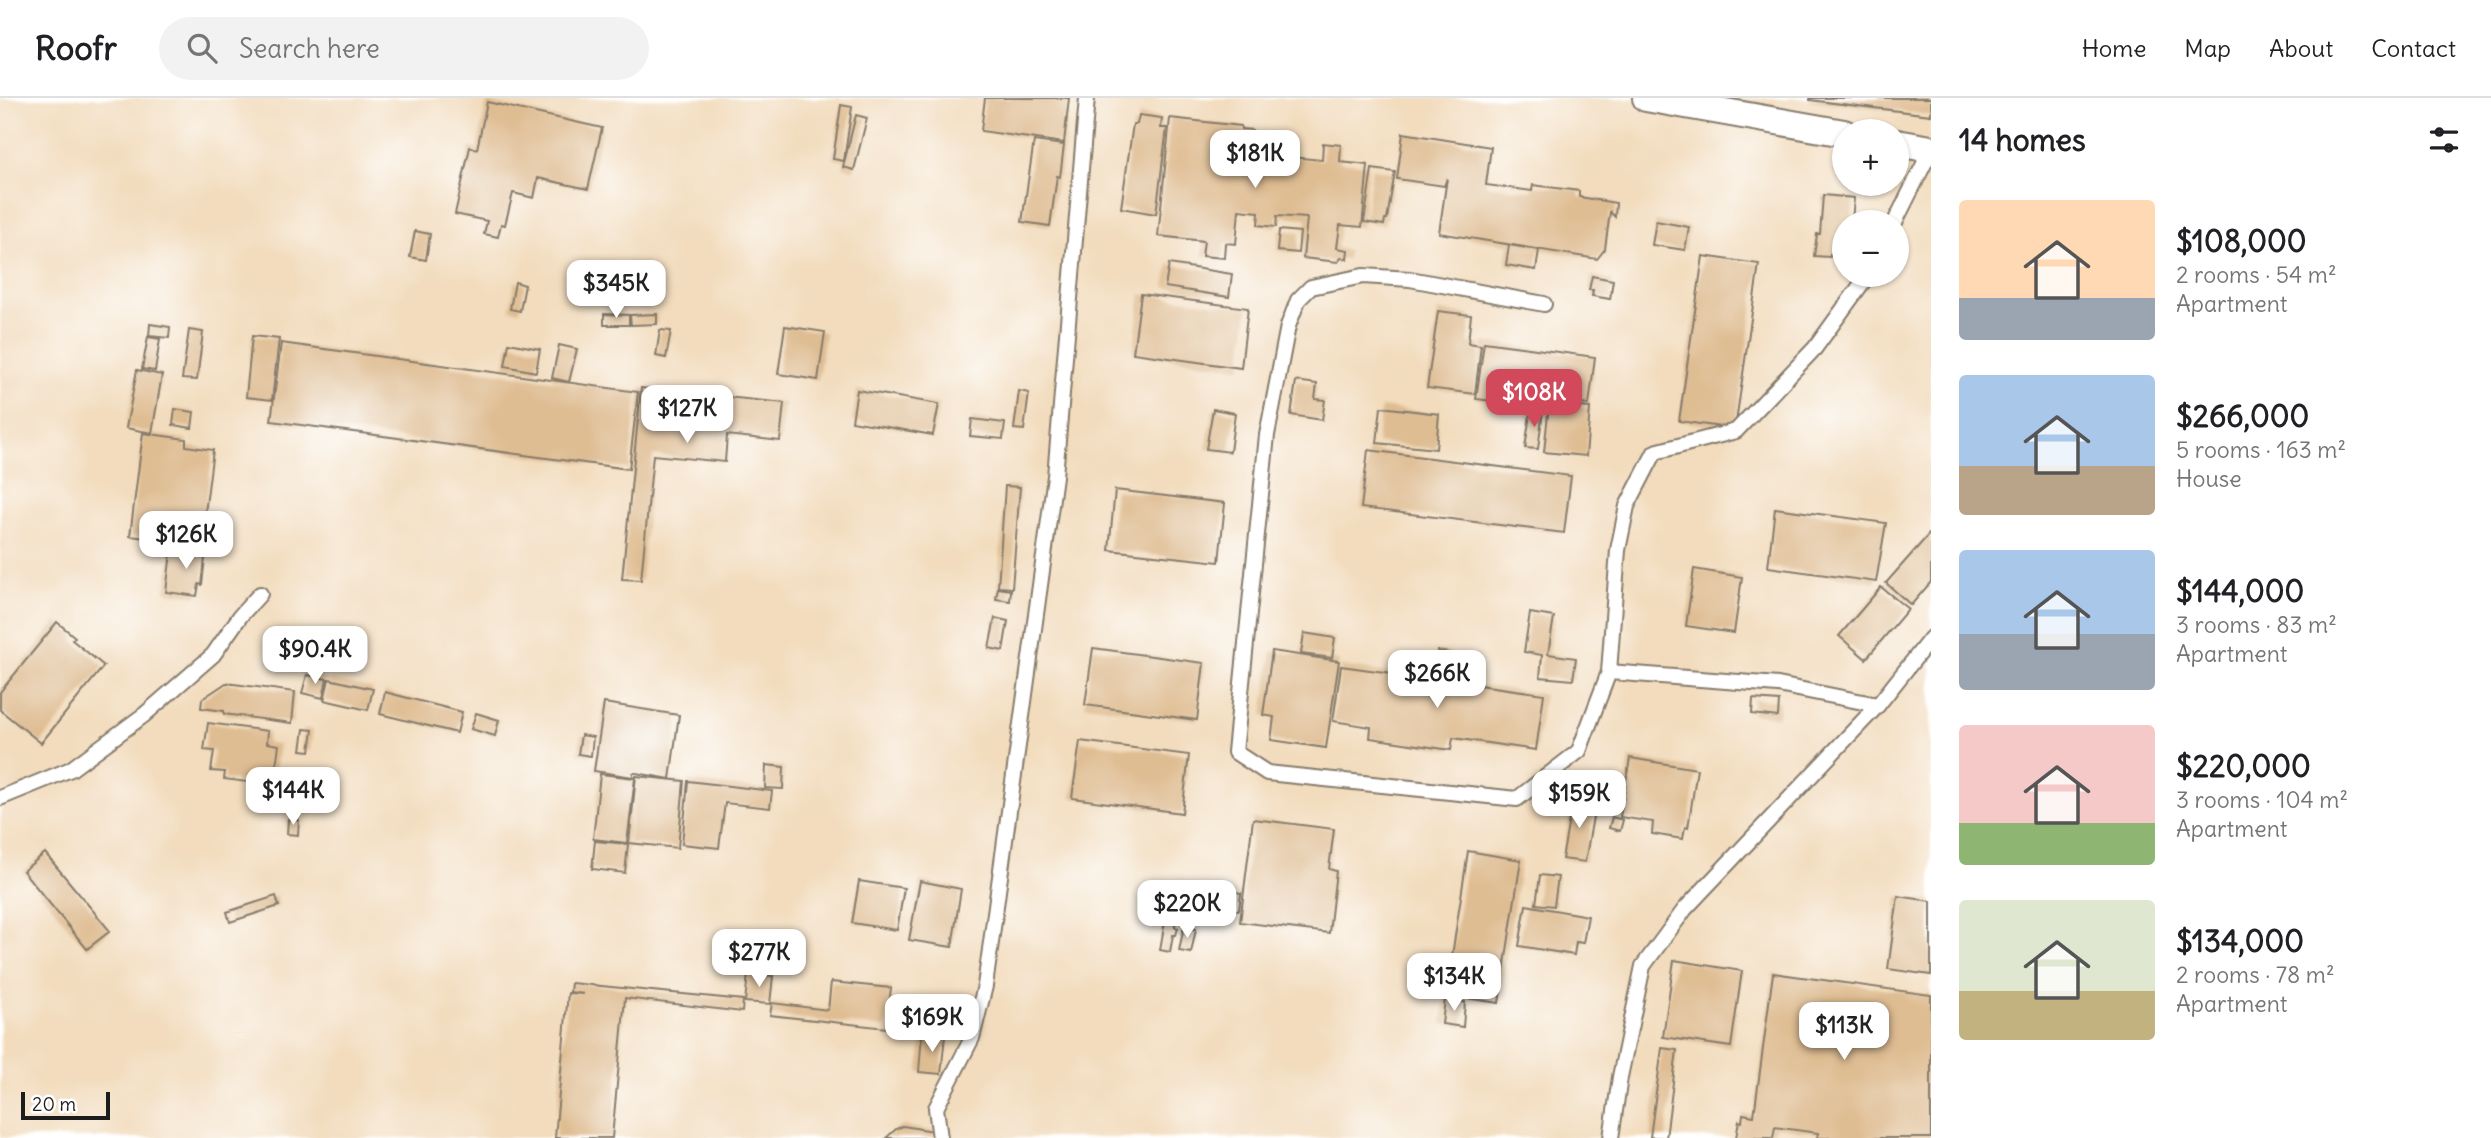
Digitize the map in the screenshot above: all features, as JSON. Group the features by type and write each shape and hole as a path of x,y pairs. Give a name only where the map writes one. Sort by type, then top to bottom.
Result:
{"street":[{"path":"1646,98 1832,132"},
{"path":"1909,145 1931,149"}],"lane":[{"path":"940,1138 936,1108 972,1038 985,986 1055,476 1087,98"},
{"path":"1901,210 1931,149"},
{"path":"1544,304 1410,279 1363,276 1311,287 1298,300 1288,326 1267,435 1235,752 1267,773 1517,799 1578,751 1609,672 1618,550 1627,506 1655,452 1736,431 1815,348 1859,287"},
{"path":"0,798 71,769 144,715 213,655 241,615 260,594"},
{"path":"1611,1138 1620,1077 1643,965 1685,909 1878,705 1931,638"},
{"path":"1609,672 1778,685 1878,705"}],"building":[{"path":"985,98 1069,98 1064,143 981,131"},
{"path":"1931,98 1931,115 1810,100"},
{"path":"487,102 602,128 588,189 538,178 534,198 513,193 505,225 501,224 498,237 484,234 487,221 455,214 470,147 477,149"},
{"path":"841,105 852,107 844,161 833,159"},
{"path":"856,115 867,118 854,170 843,167"},
{"path":"1139,115 1162,118 1161,128 1167,128 1156,214 1121,208 1133,124 1137,124"},
{"path":"1170,118 1241,126 1241,129 1252,130 1250,153 1322,160 1323,143 1341,145 1340,162 1368,165 1362,227 1340,225 1337,248 1348,250 1347,259 1341,258 1338,262 1303,258 1307,218 1277,216 1276,227 1258,225 1259,212 1239,210 1236,244 1225,243 1224,258 1202,256 1204,241 1158,236"},
{"path":"1403,133 1491,147 1486,185 1532,191 1533,185 1579,191 1579,197 1616,203 1615,217 1610,212 1605,249 1597,259 1439,233 1447,178 1444,186 1397,179"},
{"path":"1034,141 1064,145 1050,226 1022,222"},
{"path":"1253,143 1267,145 1265,154 1252,151"},
{"path":"1372,169 1395,172 1384,225 1364,222"},
{"path":"1823,195 1854,198 1853,210 1832,210 1830,257 1814,256 1817,234 1820,234"},
{"path":"1656,221 1689,227 1685,250 1652,245"},
{"path":"1279,230 1300,232 1298,253 1277,251"},
{"path":"415,231 430,234 426,260 410,257"},
{"path":"1509,245 1539,250 1536,270 1506,265"},
{"path":"1703,256 1759,264 1735,429 1679,421"},
{"path":"1169,264 1232,274 1229,297 1165,287"},
{"path":"1592,276 1613,280 1610,299 1592,296 1593,290 1589,290"},
{"path":"515,282 525,285 520,311 510,309"},
{"path":"1141,294 1248,308 1241,368 1133,353"},
{"path":"1438,311 1471,315 1468,343 1481,345 1475,394 1427,388"},
{"path":"604,314 629,315 629,325 604,325"},
{"path":"657,314 657,324 631,325 630,315"},
{"path":"150,324 170,327 169,338 149,336"},
{"path":"785,326 825,332 818,380 778,374"},
{"path":"189,330 203,332 197,380 182,379"},
{"path":"660,330 671,331 666,358 656,356"},
{"path":"252,336 279,339 272,400 246,397"},
{"path":"148,337 160,339 155,371 142,369"},
{"path":"1484,342 1595,357 1589,405 1548,400 1547,408 1476,399"},
{"path":"281,343 638,392 629,469 271,421"},
{"path":"509,343 540,349 536,372 505,366"},
{"path":"559,345 577,349 569,382 552,378"},
{"path":"137,370 162,375 152,433 126,428"},
{"path":"1296,381 1317,384 1315,399 1325,400 1322,420 1291,415"},
{"path":"641,388 784,403 780,441 727,435 725,462 653,455 641,580 622,579"},
{"path":"857,390 939,404 933,435 852,421"},
{"path":"1019,391 1029,393 1024,430 1014,429"},
{"path":"1549,404 1590,408 1586,456 1544,452"},
{"path":"1381,407 1439,414 1436,449 1377,443"},
{"path":"1531,408 1543,410 1538,449 1525,448"},
{"path":"175,409 194,412 192,428 173,425"},
{"path":"1213,409 1235,413 1230,452 1206,449"},
{"path":"972,419 1005,423 1003,439 970,436"},
{"path":"143,433 186,439 186,446 213,450 201,545 130,536"},
{"path":"1368,450 1571,476 1564,533 1361,508"},
{"path":"1005,486 1020,487 1012,588 998,587"},
{"path":"1115,490 1225,503 1219,562 1109,550"},
{"path":"1775,508 1886,523 1876,582 1768,567"},
{"path":"1931,532 1931,582 1911,605 1886,583"},
{"path":"172,545 203,549 202,558 205,558 202,585 199,584 197,596 166,592"},
{"path":"1694,569 1742,577 1734,633 1686,626"},
{"path":"1881,587 1908,609 1866,659 1839,636"},
{"path":"998,588 1011,590 1010,601 996,599"},
{"path":"1530,613 1554,617 1548,654 1576,658 1573,680 1540,677 1542,655 1524,652"},
{"path":"995,618 1008,621 1003,651 989,648"},
{"path":"57,622 75,637 72,640 104,666 41,743 0,710 0,692"},
{"path":"1304,633 1335,638 1332,658 1301,654"},
{"path":"1093,648 1204,663 1197,720 1085,705"},
{"path":"1272,651 1339,661 1326,748 1271,740 1274,717 1263,715"},
{"path":"1438,651 1453,654 1459,661 1457,668 1454,672 1438,670 1437,678 1421,675 1422,668 1436,670"},
{"path":"1471,655 1479,656 1477,675 1463,671 1465,657 1471,658"},
{"path":"1341,666 1544,694 1536,750 1453,738 1451,750 1370,738 1371,727 1333,721"},
{"path":"307,675 327,679 323,698 302,693"},
{"path":"329,679 373,689 368,710 324,700"},
{"path":"226,683 295,692 292,723 224,714 224,711 201,708 202,699"},
{"path":"385,692 462,712 457,733 380,714"},
{"path":"1753,699 1779,701 1778,717 1752,714"},
{"path":"604,703 679,715 670,779 636,773 633,773 633,777 594,771"},
{"path":"476,713 499,720 495,736 471,729"},
{"path":"208,723 268,731 267,743 279,745 275,773 263,772 262,780 255,779 254,783 224,779 225,772 211,771 214,751 204,750"},
{"path":"304,729 313,730 310,751 301,750"},
{"path":"581,735 593,737 591,756 578,754"},
{"path":"1080,741 1189,755 1182,813 1072,798"},
{"path":"1630,758 1697,769 1688,828 1685,827 1683,839 1652,834 1653,822 1620,817"},
{"path":"766,765 784,767 783,789 765,788"},
{"path":"600,774 635,778 627,843 593,839"},
{"path":"636,776 684,781 678,848 629,843"},
{"path":"688,781 772,791 770,808 725,803 719,848 682,844"},
{"path":"1573,797 1596,800 1585,862 1562,859"},
{"path":"1612,817 1623,820 1620,831 1609,828"},
{"path":"288,819 299,820 298,835 287,834"},
{"path":"1253,819 1334,829 1329,869 1336,871 1329,933 1240,922"},
{"path":"595,841 628,844 625,873 592,869"},
{"path":"1468,851 1521,860 1499,1003 1446,995"},
{"path":"45,853 110,931 87,949 23,871"},
{"path":"1540,875 1558,877 1554,906 1536,904"},
{"path":"859,881 904,888 897,930 852,923"},
{"path":"920,881 961,889 952,947 909,940"},
{"path":"1230,891 1241,893 1239,910 1228,909"},
{"path":"1173,894 1188,897 1186,907 1171,904"},
{"path":"276,896 279,906 230,922 227,912"},
{"path":"1898,896 1931,901 1931,975 1888,969"},
{"path":"1526,905 1588,916 1583,943 1576,942 1574,955 1519,946"},
{"path":"1165,921 1175,923 1178,928 1176,935 1173,935 1170,952 1160,950"},
{"path":"1184,926 1196,929 1191,953 1179,951"},
{"path":"1674,960 1742,971 1731,1047 1663,1037"},
{"path":"1773,973 1931,995 1931,1138 1817,1138 1818,1133 1775,1127 1773,1138 1736,1138 1743,1114 1754,1116"},
{"path":"748,974 773,976 770,1004 745,1002"},
{"path":"831,982 891,988 886,1028 770,1015 772,1003 828,1010"},
{"path":"571,983 743,1000 742,1012 625,998 612,1138 555,1138 568,993 584,994 570,992"},
{"path":"1445,999 1465,1002 1463,1027 1442,1024"},
{"path":"922,1034 945,1036 941,1074 919,1072"},
{"path":"1662,1048 1677,1050 1666,1138 1650,1137"},
{"path":"903,1126 934,1131 933,1138 886,1138"}]}
